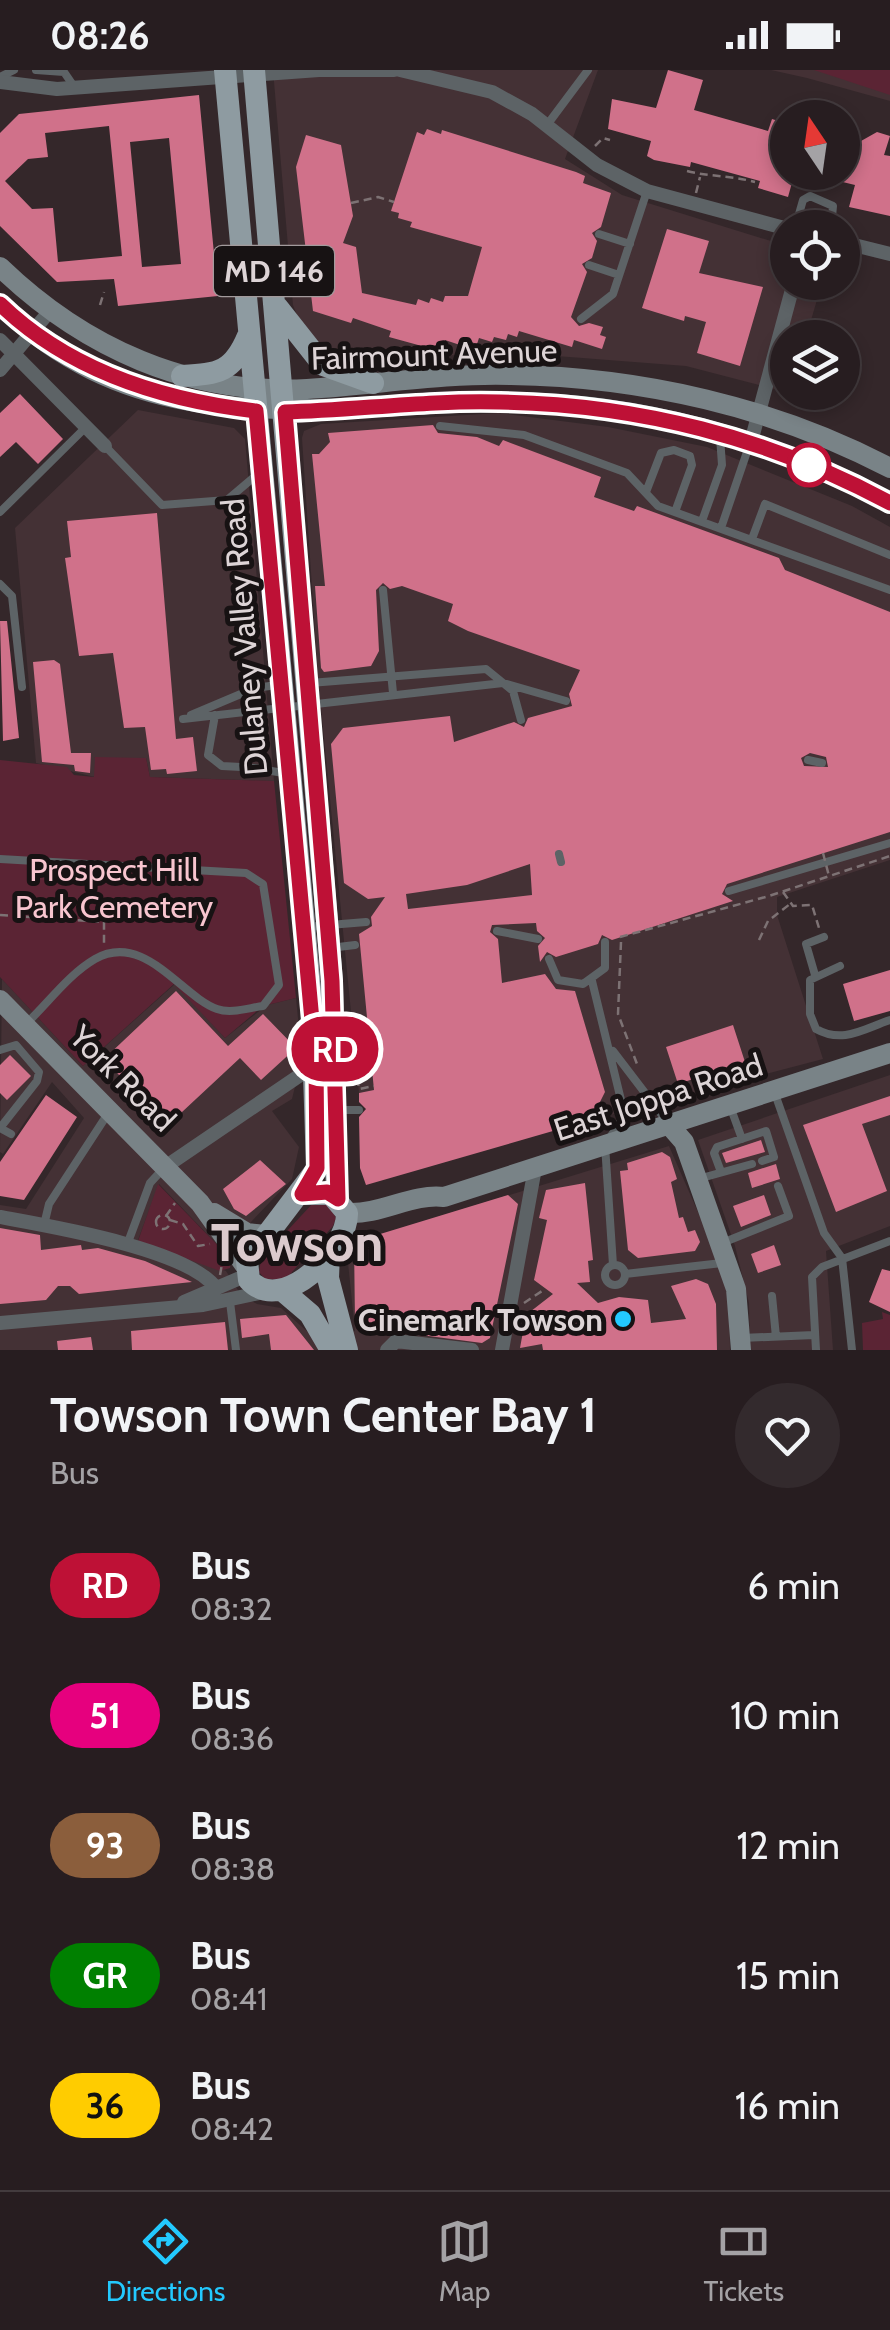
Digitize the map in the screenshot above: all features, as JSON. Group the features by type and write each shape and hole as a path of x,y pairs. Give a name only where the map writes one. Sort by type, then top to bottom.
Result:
{"main road":[{"name":"Dulaney Valley Road","path":"254,72 284,400 294,694 289,774 316,1064 317,1168 302,1194"},
{"name":"Dulaney Valley Road","path":"225,74 261,469 328,937 345,1117 345,1208"},
{"name":"Fairmount Avenue","path":"0,267 49,312 97,342 255,400"},
{"name":"Fairmount Avenue","path":"0,304 32,334 111,377 174,397 544,403 606,410 751,442 890,504"},
{"path":"278,308 323,365 373,383"},
{"path":"182,376 227,370 239,358 249,332"},
{"name":"Fairmount Avenue","path":"284,400 373,383 478,375 544,376 650,388 756,414 835,442 890,468"},
{"name":"York Road","path":"0,1000 200,1203 238,1228 266,1235"},
{"name":"East Joppa Road","path":"345,1208 378,1212 432,1196 444,1197 890,1054"},
{"path":"670,1126 684,1142 724,1253 739,1306 741,1344"},
{"path":"331,1350 310,1314 238,1269 302,1194 327,1192 345,1208 328,1253 328,1278 347,1350"},
{"name":"East Joppa Road","path":"345,1208 388,1220 435,1205 444,1197"},
{"name":"York Road","path":"200,1203 238,1269"},
{"path":"274,1292 328,1253"}],"street":[{"path":"0,79 75,88 254,72 397,70 451,74 492,92 547,125 596,165 646,191 770,223"},
{"path":"860,246 890,254"},
{"path":"751,442 789,300"},
{"path":"0,370 49,312"},
{"path":"0,340 105,446"},
{"path":"165,1167 316,1064"},
{"path":"502,1350 535,1168"},
{"path":"0,1217 127,1245 218,1282"},
{"path":"178,1305 238,1269"},
{"path":"0,1323 230,1302 274,1292"},
{"path":"388,1350 396,1341 472,1350"}],"lane":[{"path":"0,79 14,70"},
{"path":"36,70 64,72 75,88"},
{"path":"547,125 588,70"},
{"path":"582,318 613,294 646,191"},
{"path":"799,210 810,196 833,206 832,210"},
{"path":"599,234 630,244"},
{"path":"589,265 619,275"},
{"path":"440,426 524,435 627,473 658,506 890,590"},
{"path":"0,512 86,427"},
{"path":"702,521 722,465 719,432"},
{"path":"720,528 751,442"},
{"path":"105,446 162,506 227,500 261,469"},
{"path":"646,492 661,453 674,450 690,456 692,465 675,512"},
{"path":"752,539 765,504 890,555"},
{"path":"0,584 12,596 22,687"},
{"path":"383,590 394,693"},
{"path":"521,720 513,691 504,683 486,669 392,676 294,694 214,715 183,719 255,688 294,694 394,693 504,683 566,701"},
{"path":"214,715 208,755 222,766 241,768"},
{"path":"808,760 822,763"},
{"path":"254,768 289,774"},
{"path":"730,891 890,843"},
{"path":"0,858 246,872 263,884 280,985 263,1006 234,1011 216,1009 155,964 126,956 104,956 76,975 25,1025"},
{"path":"304,939 328,937 366,922"},
{"path":"497,931 538,939"},
{"path":"304,939 328,937 354,945"},
{"path":"815,974 806,944 823,937"},
{"path":"549,959 558,980 566,984 592,981 605,968 604,942"},
{"path":"837,967 815,974 807,988 816,1029 834,1036 852,1036 890,1020"},
{"path":"592,981 610,1047 622,1118 605,1145 613,1265 604,1274 608,1283 618,1284 625,1274 724,1253 789,1216 778,1186"},
{"path":"852,1036 861,1062"},
{"path":"0,1050 16,1045 38,1072 37,1082 0,1128 11,1134"},
{"path":"610,1047 670,1126"},
{"path":"774,1091 824,1233 842,1258 852,1350"},
{"path":"730,1106 739,1142"},
{"path":"44,1225 49,1204 110,1112"},
{"path":"698,1179 721,1172 731,1166 774,1157 766,1132 714,1153 721,1172"},
{"path":"127,1245 150,1183 165,1167"},
{"path":"816,1350 812,1277 842,1258 887,1242 890,1255"},
{"path":"613,1265 625,1274"},
{"path":"772,1296 776,1336"},
{"path":"230,1302 236,1350"},
{"path":"741,1344 776,1336 814,1335"}],"path":[{"path":"594,147 603,138 610,140"},
{"path":"687,171 717,171 755,182"},
{"path":"696,194 701,174"},
{"path":"350,203 378,197 394,202"},
{"path":"100,306 104,292"},
{"path":"822,853 829,876"},
{"path":"638,1068 618,1014 620,939 890,856"},
{"path":"782,891 790,904"},
{"path":"759,940 768,921 790,904 812,904 823,937"},
{"path":"0,914 104,922 104,956"},
{"path":"350,1069 356,1068 358,1089 374,1086"},
{"path":"657,1092 669,1104"},
{"path":"170,1220 167,1228 159,1227 157,1219 166,1216 176,1202"},
{"path":"166,1216 183,1224 198,1246 206,1247 213,1241"},
{"path":"218,1282 238,1269"},
{"path":"523,1304 542,1291"}],"shaded area":[{"path":"273,70 598,70 565,159 622,195 770,241 770,300 817,300 811,320 770,320 770,388 686,366 505,352 343,362 324,351 302,328 293,305"},
{"path":"771,70 890,70 890,101 807,78"},
{"path":"138,410 234,428 245,439 274,781 150,777 146,758 95,777 36,763 15,528"},
{"path":"499,413 608,427 707,447 852,506 890,527 890,860 777,897 777,915 823,1059 591,1120 605,1092 575,992 556,989 403,1085 359,1093 318,677 302,438 304,431 321,424"},
{"path":"2,979 83,1066 175,984 225,1038 267,1005 296,998 302,1058 292,1099 272,1111 299,1147 292,1179 251,1222 231,1259 159,1184 138,1240 226,1271 241,1295 257,1304 281,1308 320,1343 355,1331 347,1253 353,1243 669,1146 719,1260 729,1294 730,1350 0,1350 0,1205 26,1209 84,1118 52,1082 3,1154 0,1152"},
{"path":"890,1075 890,1226 826,1251 833,1350 750,1350 749,1303 735,1246 698,1140"}],"green space":[{"path":"814,70 890,70 890,95"},
{"name":"Prospect Hill Park Cemetery","path":"95,757 146,758 150,777 274,781 296,998 263,1006 225,1038 174,984 83,1066 0,977 0,760 67,767 74,775 94,777"},
{"path":"158,1184 231,1259 230,1268 220,1271 138,1241"},
{"path":"314,1202 327,1202 336,1218 333,1226 285,1280 265,1279 259,1272 261,1259"},
{"path":"882,1312 890,1315 890,1350 863,1350 862,1323 883,1319"}],"building":[{"path":"668,70 703,80 694,110 768,131 770,125 770,190 790,190 788,197 758,188 760,181 691,162 690,167 654,160 647,156 651,141 608,129 612,99 656,108"},
{"path":"199,95 218,296 118,306 114,279 57,282 0,226 0,133 19,114","holes":["109,126 122,256 58,262 53,208 32,209 5,181 28,159 48,157 45,133","169,138 181,264 142,267 130,142"]},
{"path":"427,129 441,134 442,130 576,172 585,176 583,183 611,193 601,227 592,233 597,241 592,258 582,264 587,272 571,317 579,326 589,323 603,327 600,335 606,337 602,349 574,340 572,347 519,331 517,337 508,334 506,340 494,337 492,342 479,338 477,344 465,340 463,346 445,340 443,346 429,348 389,337 391,331 353,318 351,323 313,311 296,167 306,135 341,145 353,216 343,243 356,247 362,293 416,305 418,299 429,303 431,298 443,302 445,296 468,296 482,247 410,227 412,222 391,211 417,132 424,135"},
{"path":"877,132 890,136 884,155 890,156 890,216 849,207 854,190 860,190 861,141"},
{"path":"667,229 709,241 699,273 763,287 740,366 697,353 706,322 685,316 684,321 642,308"},
{"path":"20,394 63,439 38,464 16,442 0,457 0,413"},
{"path":"433,425 438,433 477,437 499,446 503,440 601,477 594,497 634,511 637,506 779,558 785,570 890,612 890,832 727,884 722,894 733,901 612,940 602,935 598,944 556,957 547,952 540,962 538,946 545,938 537,931 536,923 492,925 490,932 498,939 502,983 545,974 556,989 575,991 605,1092 591,1120 366,1185 360,1168 359,1117 366,1109 359,1102 359,1093 374,1090 359,934 372,926 371,917 385,897 368,899 344,883 331,744 343,728 450,716 454,742 514,722 524,727 528,718 572,706 569,694 580,670 468,631 448,621 453,604 402,586 390,589 383,583 376,590 379,651 371,666 324,672 315,586 325,586 312,454 319,454 330,442 328,433","holes":["810,753 826,757 828,767 804,766 801,758","530,864 532,895 408,909 406,894 467,885"]},
{"path":"157,513 176,739 193,737 197,771 167,774 166,769 151,770 145,727 124,728 113,653 79,656 65,558 71,557 67,521"},
{"path":"0,621 7,621 19,738 3,741"},
{"path":"54,660 60,664 71,753 91,753 90,773 75,771 74,765 42,762 33,662"},
{"path":"890,970 890,1011 854,1021 843,984"},
{"path":"176,991 228,1046 263,1014 296,1048 261,1080 240,1058 167,1126 104,1059"},
{"path":"733,1025 745,1062 678,1084 666,1047"},
{"path":"10,1055 31,1076 7,1100 0,1093 0,1065"},
{"path":"46,1095 77,1117 24,1200 0,1196 0,1162"},
{"path":"890,1096 890,1115 862,1124 887,1191 836,1212 803,1125"},
{"path":"761,1140 765,1152 726,1163 722,1153"},
{"path":"662,1152 670,1157 677,1179 671,1182 679,1218 683,1217 688,1232 695,1230 700,1242 695,1251 638,1258 628,1250 620,1171 628,1170 627,1163"},
{"path":"260,1160 286,1184 246,1216 234,1209 223,1189"},
{"path":"776,1164 780,1179 752,1188 748,1173"},
{"path":"585,1183 593,1260 588,1261 590,1282 577,1283 598,1303 619,1297 648,1300 651,1323 686,1319 671,1286 696,1279 708,1284 716,1304 717,1350 543,1350 542,1344 520,1348 526,1315 553,1294 534,1280 547,1220 539,1218 546,1190"},
{"path":"508,1195 518,1204 490,1338 482,1343 360,1327 355,1322 354,1242"},
{"path":"764,1195 771,1215 741,1227 733,1206"},
{"path":"0,1228 40,1235 41,1250 81,1245 82,1250 98,1248 145,1261 192,1282 79,1294 70,1286 58,1286 46,1300 0,1304"},
{"path":"774,1245 781,1265 758,1273 751,1254"},
{"path":"882,1269 890,1271 890,1312 869,1302"},
{"path":"286,1315 314,1350 271,1350 269,1334 242,1338 240,1319"},
{"path":"225,1322 228,1350 132,1350 131,1331"},
{"path":"91,1337 93,1350 58,1350 57,1341"}],"bus line":[{"name":"RD","path":"0,304 32,334 111,377 174,397 256,411 316,1064 317,1168 302,1194 327,1192 338,1199 334,1170 338,1131 332,981 285,412 465,402 580,406 690,425 751,442 890,503"}],"place":[{"name":"Cinemark Towson","path":"623,1319"}],"district":[{"name":"Towson","path":"297,1242"}]}
